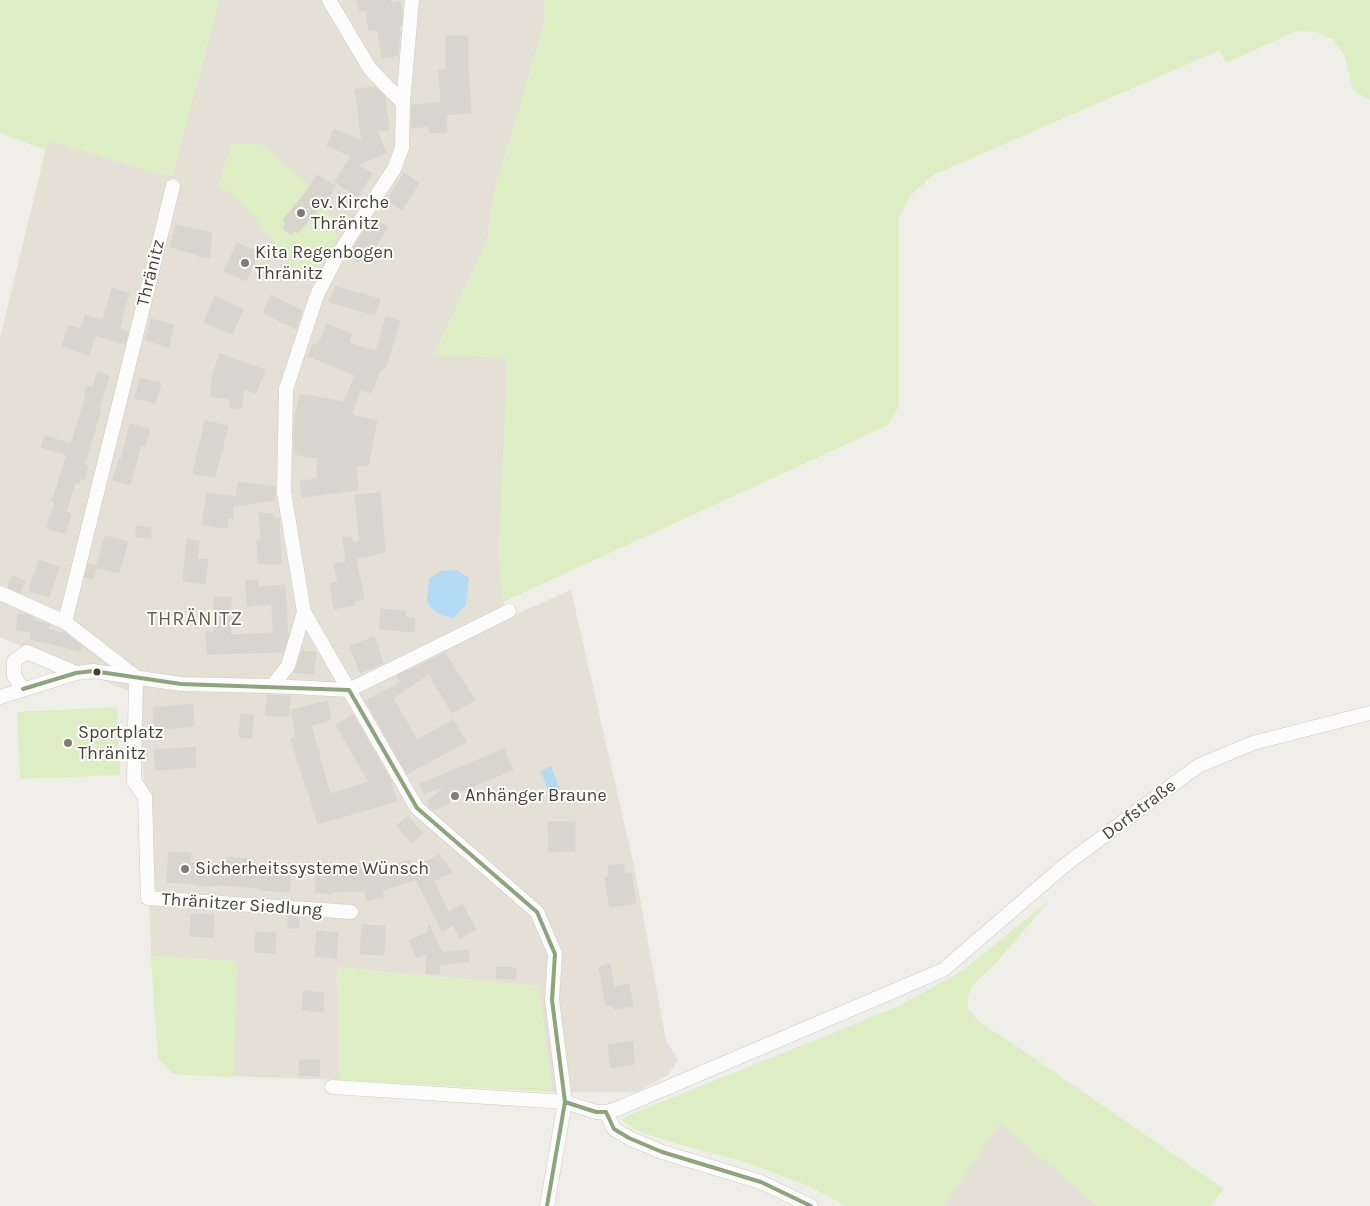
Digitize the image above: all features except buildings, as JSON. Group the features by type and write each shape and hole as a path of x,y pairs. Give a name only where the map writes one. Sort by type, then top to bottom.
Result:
{"street":[{"path":"329,0 370,69 403,103"},
{"path":"412,0 403,103 402,148 394,169 336,258 317,295 286,389 284,492 304,612 417,808 536,912 555,954 552,1000 565,1102 547,1206"},
{"name":"Thränitz","path":"65,622 173,186"},
{"path":"0,593 65,622 136,677"},
{"path":"0,697 76,673 93,672 181,684 349,690 509,611"},
{"path":"272,686 288,666 304,612"},
{"path":"23,689 14,676 14,661 27,652 76,673"},
{"name":"Thränitzer Siedlung","path":"136,677 134,781 145,797 148,898 351,912"},
{"name":"Dorfstraße","path":"606,1112 944,970 1064,865 1198,766 1253,743 1370,713"},
{"path":"332,1086 565,1102 596,1112 606,1112 609,1122 614,1129 629,1138 662,1152 761,1182 811,1206"}],"shaded area":[{"path":"219,0 544,0 545,18 520,108 496,184 487,241 434,355 508,357 499,555 503,602 508,618 571,590 634,866 666,1040 678,1060 668,1075 637,1092 552,1092 539,986 337,967 340,1080 174,1074 158,1058 151,951 140,696 0,637 0,338 48,140 172,176"},
{"path":"1000,1122 1098,1206 943,1206"}],"green space":[{"path":"0,0 219,0 172,176 48,140 45,150 0,133"},
{"path":"544,0 1370,0 1370,100 1353,90 1344,55 1333,39 1316,32 1296,31 1226,63 1220,50 933,175 912,194 899,216 899,406 888,425 503,602 499,555 508,358 434,355 487,241 496,184 545,18"},
{"path":"232,144 260,144 323,197 337,237 311,279 301,279 244,205 218,184"},
{"name":"Sportplatz Thränitz","path":"117,707 120,775 20,779 17,712"},
{"path":"1051,899 995,964 972,986 968,996 968,1008 978,1021 1224,1189 1210,1206 1098,1206 1000,1123 943,1206 846,1206 811,1187 745,1162 640,1132 621,1120 629,1115 897,1007 963,970"},
{"path":"151,955 237,961 233,1077 174,1074 158,1058"},
{"path":"337,967 539,986 552,1092 340,1080"}],"water":[{"path":"457,570 469,578 466,605 453,618 441,615 430,607 427,601 429,578 442,571"},
{"path":"551,766 561,792 550,796 541,771"}],"transit line":[{"path":"23,689 76,673 93,671 181,684 349,690"},
{"path":"349,690 417,808 537,912 555,954 552,1000 565,1102 547,1206"},
{"path":"565,1102 596,1112 606,1112 614,1129 629,1138 662,1152 761,1182 811,1206"}],"place":[{"name":"ev. Kirche Thränitz","path":"301,213"},
{"name":"Kita Regenbogen Thränitz","path":"245,263"},
{"name":"Sportplatz Thränitz","path":"68,743"},
{"name":"Anhänger Braune","path":"455,796"},
{"name":"Sicherheitssysteme Wünsch","path":"185,869"}],"district":[{"name":"THRÄNITZ","path":"195,619"}]}
